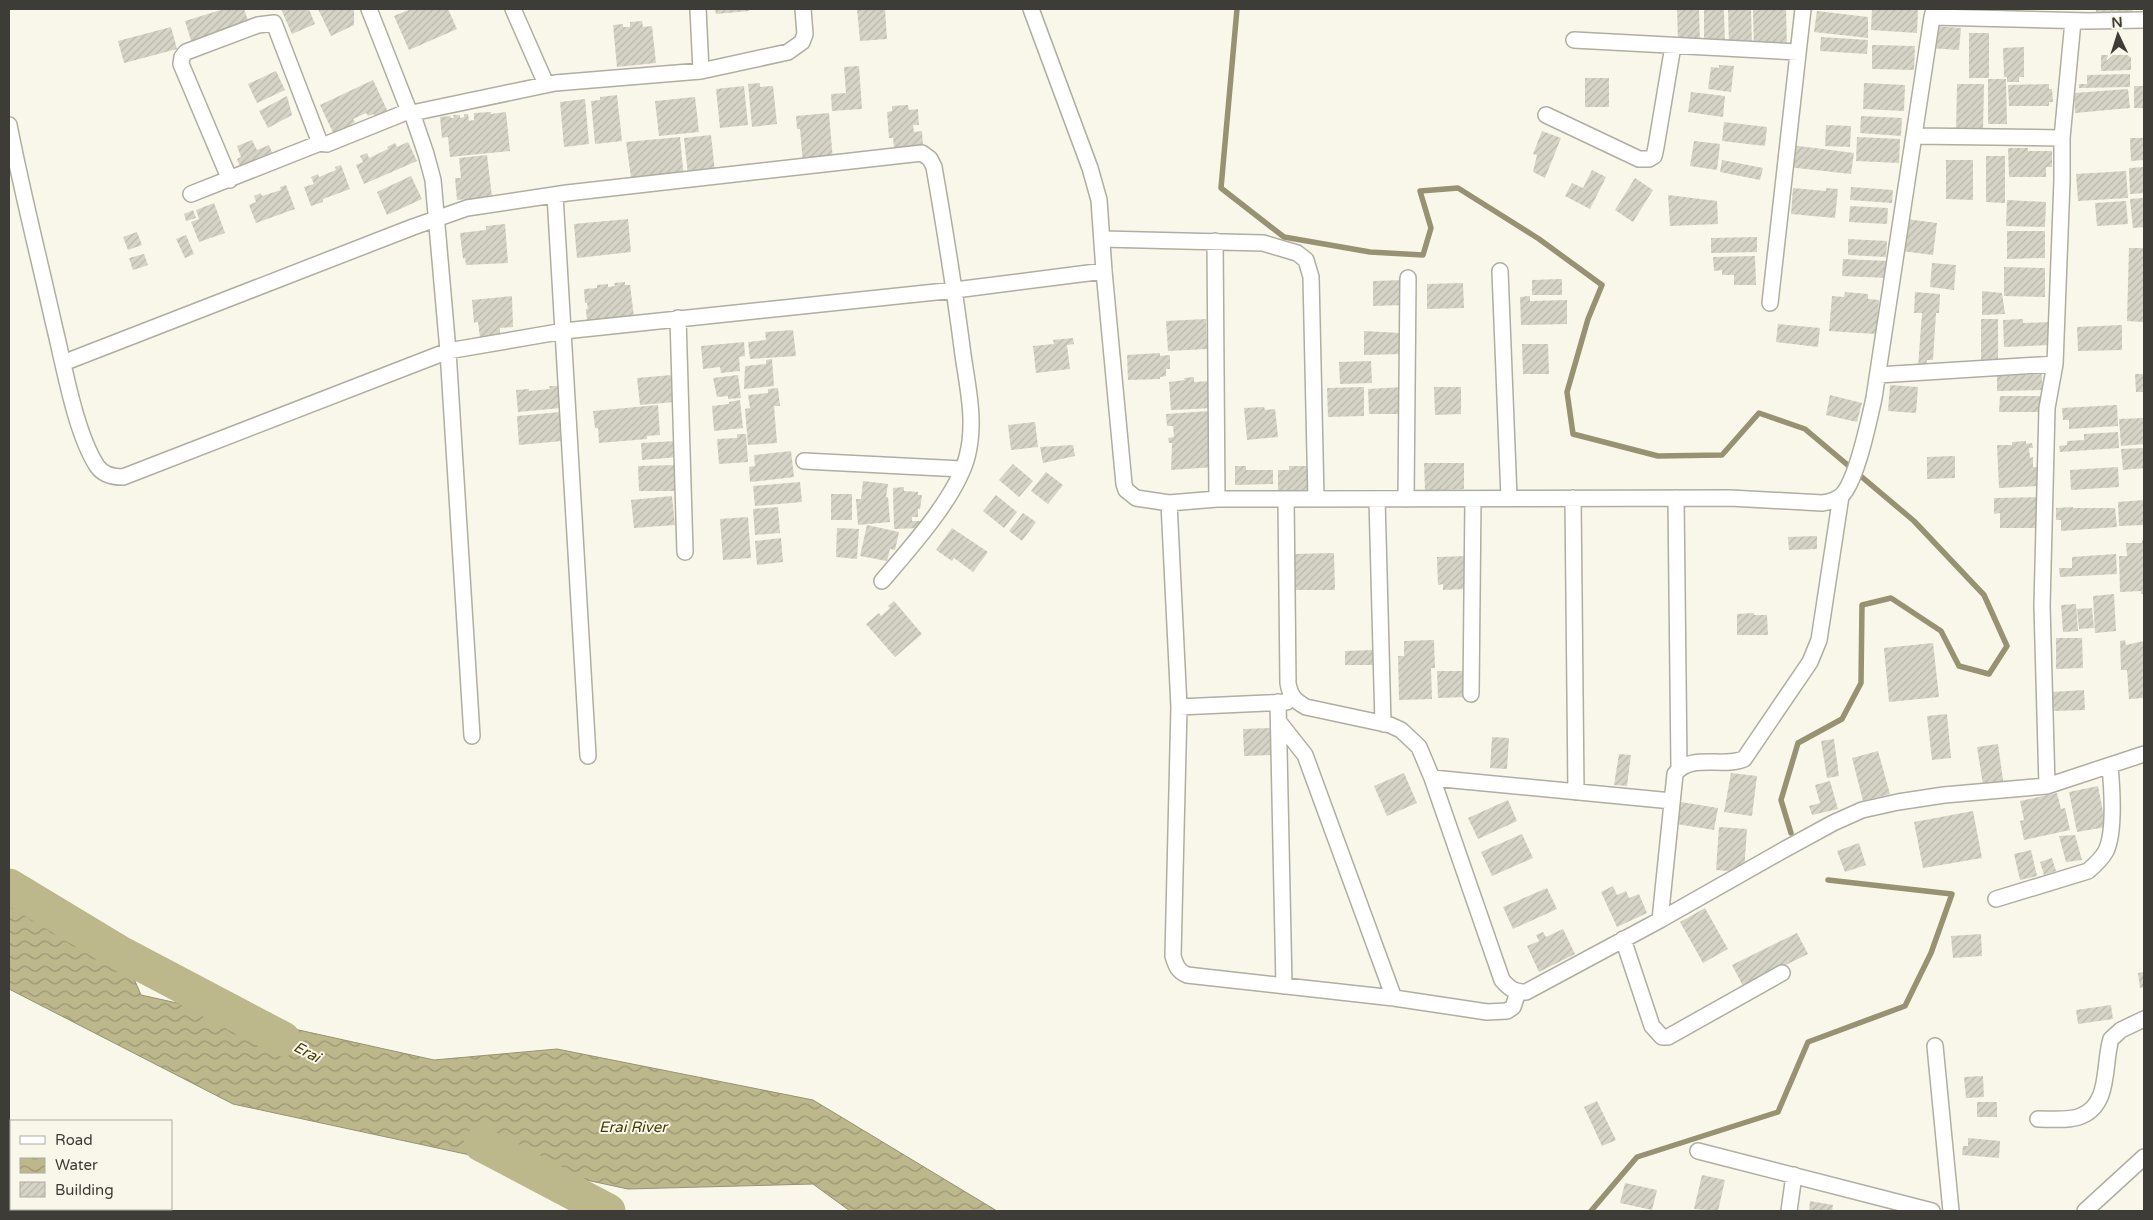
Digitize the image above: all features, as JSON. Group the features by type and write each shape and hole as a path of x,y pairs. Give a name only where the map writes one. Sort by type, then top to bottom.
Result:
{"street":[{"path":"369,9 426,154 433,180 448,351 472,736"},
{"path":"513,9 546,84"},
{"path":"698,9 701,71"},
{"path":"191,194 320,144 327,144 410,112 546,84 701,71 788,52 794,50 802,42 805,34 804,9"},
{"path":"1031,9 1090,168 1099,200 1124,484 1126,490 1136,498 1169,503 1217,500 1509,498 1730,498 1822,503 1835,500 1844,493"},
{"path":"1770,303 1803,9"},
{"path":"1679,768 1689,764 1735,762 1744,758 1810,662 1819,640 1844,493 1860,455 1874,398 1933,13 2144,20"},
{"path":"2047,786 2042,606 2047,408 2054,364 2062,181 2062,138 2083,17"},
{"path":"230,180 181,64 182,57 186,52 258,25 274,23 320,144"},
{"path":"1574,40 1798,52"},
{"path":"1546,115 1639,159 1650,159 1654,156 1656,147 1673,46"},
{"path":"9,125 63,363 81,430 97,466 104,473 113,477 123,477 448,351 564,331 955,290 1104,271"},
{"path":"1914,136 2062,138"},
{"path":"63,363 467,208 554,195 922,153 930,159 934,168 955,290 973,426 967,458 955,484 928,526 882,582"},
{"path":"554,195 564,331 588,756"},
{"path":"1103,239 1263,243 1297,253 1306,260 1312,278 1316,499"},
{"path":"1215,241 1217,500"},
{"path":"1500,272 1509,498"},
{"path":"1406,499 1408,278"},
{"path":"678,318 685,552"},
{"path":"1878,375 2054,364"},
{"path":"804,461 962,469"},
{"path":"1573,498 1576,792"},
{"path":"1660,920 1673,780 1679,768 1676,498"},
{"path":"1286,499 1288,683 1290,693 1296,702"},
{"path":"1377,499 1383,724"},
{"path":"1471,694 1473,499"},
{"path":"1169,503 1179,706 1174,956 1176,966 1181,972 1188,975 1394,998 1494,1012 1506,1011 1513,1006 1518,992"},
{"path":"1278,702 1284,986"},
{"path":"1179,706 1296,702 1306,707 1383,724 1401,730 1414,742 1432,778 1502,980 1510,989 1518,992 1526,992 1806,838 1862,810 1944,795 2047,786 2144,754"},
{"path":"1279,722 1305,755 1394,998"},
{"path":"1996,899 2088,871 2099,862 2107,849 2113,807 2110,766"},
{"path":"1432,778 1672,801"},
{"path":"1623,939 1652,1026 1662,1037 1668,1037 1782,973"},
{"path":"2038,1119 2082,1116 2096,1105 2104,1086 2111,1039 2122,1030 2144,1019"},
{"path":"1935,1046 1951,1211"},
{"path":"1698,1151 1794,1175 1884,1205 1932,1211"},
{"path":"2085,1211 2144,1158"},
{"path":"1789,1211 1794,1175"}],"water":[{"name":"Erai River","path":"9,871 116,937 141,995 434,1060 557,1049 813,1100 997,1211 850,1211 813,1184 628,1189 233,1104 9,989"}],"building":[{"path":"224,9 244,9 250,26 192,44 185,21"},
{"path":"281,9 309,9 315,24 292,34"},
{"path":"318,9 354,9 354,25 331,36"},
{"path":"411,9 448,9 457,29 409,50 394,16"},
{"path":"715,9 749,9 749,11 716,14"},
{"path":"857,9 885,9 887,39 860,41"},
{"path":"1677,9 1699,9 1700,43 1678,43"},
{"path":"1704,9 1724,9 1725,45 1704,45"},
{"path":"1728,9 1751,9 1752,45 1729,45"},
{"path":"1753,9 1786,9 1787,49 1754,50"},
{"path":"1872,9 1918,9 1917,33 1871,30"},
{"path":"1994,9 2022,9 2022,13 1994,14"},
{"path":"2096,9 2132,9 2133,12 2096,14"},
{"path":"1817,11 1868,17 1868,38 1814,32"},
{"path":"642,21 643,27 652,26 656,63 617,67 613,25 623,24 623,27 630,27 630,22"},
{"path":"1932,26 1961,28 1959,50 1930,48"},
{"path":"171,27 177,49 124,63 118,41"},
{"path":"1969,33 1989,33 1989,78 1969,78"},
{"path":"1821,37 1868,40 1867,54 1820,51"},
{"path":"1872,45 1915,46 1914,70 1872,69"},
{"path":"2024,47 2024,77 2019,77 2019,82 2007,82 2007,77 2004,77 2003,48"},
{"path":"2101,55 2131,55 2131,70 2101,71"},
{"path":"1719,65 1734,66 1731,92 1708,89 1711,67 1719,68"},
{"path":"859,66 862,109 832,111 831,94 846,93 844,67"},
{"path":"276,71 285,90 257,103 248,84"},
{"path":"2130,74 2130,87 2079,88 2079,84 2087,84 2087,75"},
{"path":"1585,78 1609,78 1609,107 1585,107"},
{"path":"1988,79 2006,79 2007,124 1988,124"},
{"path":"373,80 388,112 375,118 374,114 368,116 366,113 353,119 355,122 350,125 352,128 335,137 320,105"},
{"path":"760,83 760,87 773,86 777,124 752,127 748,84"},
{"path":"1864,83 1905,85 1904,111 1863,109"},
{"path":"1957,84 1984,84 1983,132 1956,132"},
{"path":"2049,84 2049,89 2052,89 2053,102 2049,102 2049,106 2009,106 2008,85"},
{"path":"744,86 748,125 720,128 716,89"},
{"path":"2134,86 2144,86 2144,108 2134,108"},
{"path":"2128,89 2130,108 2075,113 2074,93"},
{"path":"1691,92 1725,96 1723,117 1688,112"},
{"path":"617,95 622,141 595,144 591,101 600,100 600,97"},
{"path":"287,96 292,115 268,128 259,111"},
{"path":"695,97 699,132 659,136 655,101"},
{"path":"585,99 589,144 564,147 560,102"},
{"path":"908,105 909,110 918,109 919,125 913,125 914,132 922,131 923,146 894,148 893,138 889,138 887,112 892,111 892,106"},
{"path":"491,112 491,114 506,112 510,151 450,157 448,137 442,138 440,117 450,116 454,118 453,115 460,115 460,118 464,117 464,114 468,114 469,121 474,120 474,113"},
{"path":"829,113 833,161 803,164 800,129 797,129 796,116"},
{"path":"1861,116 1902,118 1901,136 1860,133"},
{"path":"1724,122 1767,127 1765,146 1722,141"},
{"path":"1826,125 1851,126 1850,147 1825,146"},
{"path":"1542,131 1561,138 1545,178 1533,172 1537,155 1533,154"},
{"path":"711,135 715,172 688,175 684,138"},
{"path":"680,137 684,179 632,184 626,142"},
{"path":"1857,137 1900,139 1899,163 1856,161"},
{"path":"2130,138 2144,138 2144,160 2131,161"},
{"path":"252,140 257,150 269,145 273,155 241,169 237,159 241,157 237,146"},
{"path":"1694,141 1720,144 1717,170 1690,166"},
{"path":"408,142 417,161 364,184 356,165 363,162 360,156 367,153 369,158 388,149 387,147 395,143 397,147"},
{"path":"1791,145 1854,153 1851,174 1788,167"},
{"path":"2008,148 2028,148 2028,151 2052,151 2052,167 2046,167 2046,177 2009,177"},
{"path":"487,155 492,197 457,200 455,178 461,178 459,158"},
{"path":"1986,156 2005,156 2005,203 1986,202"},
{"path":"1722,160 1763,168 1760,180 1720,172"},
{"path":"1946,160 1973,160 1973,200 1946,199"},
{"path":"341,165 350,189 323,199 323,202 311,206 304,187 314,184 311,177 318,174 319,177 336,170 335,167"},
{"path":"2144,167 2144,193 2130,194 2129,168"},
{"path":"1592,170 1606,177 1590,209 1565,196 1572,183 1583,188"},
{"path":"2126,171 2128,198 2078,201 2076,174"},
{"path":"411,176 422,199 387,215 377,192"},
{"path":"1635,178 1653,190 1633,222 1615,210"},
{"path":"286,185 295,209 256,223 249,205 256,202 254,196 261,193 262,196 281,190 280,187"},
{"path":"1851,187 1893,190 1892,203 1850,200"},
{"path":"1793,188 1826,191 1826,188 1838,189 1835,218 1791,214"},
{"path":"1668,195 1717,201 1718,224 1670,226"},
{"path":"2144,198 2144,227 2133,228 2130,199"},
{"path":"2007,200 2046,202 2045,227 2006,226"},
{"path":"2126,201 2128,224 2097,226 2095,203"},
{"path":"214,203 225,233 199,242 191,222 199,219 196,210"},
{"path":"1850,206 1888,208 1887,224 1849,222"},
{"path":"193,210 196,218 186,221 184,214"},
{"path":"628,219 631,252 577,258 574,224"},
{"path":"1906,219 1937,223 1933,255 1902,251"},
{"path":"505,224 508,263 466,265 465,258 463,259 460,233 486,230 486,226"},
{"path":"2007,231 2045,231 2045,258 2007,259"},
{"path":"137,232 142,245 128,250 123,237"},
{"path":"186,235 194,254 185,258 176,239"},
{"path":"1757,237 1757,252 1711,253 1711,238"},
{"path":"1848,239 1887,241 1886,257 1848,255"},
{"path":"2129,248 2144,248 2144,322 2127,321"},
{"path":"144,254 148,265 133,270 129,258"},
{"path":"1755,256 1756,285 1734,285 1734,275 1722,275 1722,270 1714,271 1713,257"},
{"path":"1843,259 1888,261 1887,278 1842,276"},
{"path":"1932,263 1956,265 1954,290 1930,287"},
{"path":"2004,267 2045,268 2045,297 2004,296"},
{"path":"1562,279 1562,295 1532,295 1532,280"},
{"path":"1404,280 1404,305 1373,306 1373,281"},
{"path":"625,282 625,285 630,285 634,317 587,322 586,309 588,309 587,303 585,303 584,289 597,288 597,285 608,284 608,287 615,286 614,283"},
{"path":"1463,283 1464,308 1427,309 1427,284"},
{"path":"1982,291 2002,293 2005,314 1982,315"},
{"path":"1845,292 1868,294 1868,299 1879,300 1876,334 1829,331 1832,296 1844,297"},
{"path":"1915,292 1940,294 1939,313 1936,313 1933,360 1927,360 1926,367 1918,367 1922,313 1914,313"},
{"path":"512,296 513,327 500,328 500,335 480,337 478,322 474,323 472,300"},
{"path":"1530,296 1530,301 1567,300 1567,324 1521,325 1520,297"},
{"path":"1206,319 1207,349 1168,351 1166,321"},
{"path":"1981,319 1998,319 1998,363 1981,363"},
{"path":"2023,319 2023,323 2049,322 2050,345 2004,347 2003,320"},
{"path":"1778,324 1820,328 1818,347 1776,342"},
{"path":"2122,325 2122,350 2078,351 2077,327"},
{"path":"793,330 796,356 750,359 748,342 766,340 765,332"},
{"path":"1364,331 1401,333 1402,354 1364,355"},
{"path":"1073,338 1074,344 1067,345 1070,369 1036,373 1033,346 1054,344 1053,340"},
{"path":"744,342 745,356 739,357 740,371 721,373 720,367 703,369 701,346"},
{"path":"1522,344 1548,344 1549,374 1523,374"},
{"path":"1160,353 1160,356 1170,355 1170,369 1166,369 1166,376 1160,377 1160,379 1128,380 1127,355"},
{"path":"772,359 774,386 744,389 745,366 766,364 766,360"},
{"path":"1371,361 1372,383 1340,384 1339,362"},
{"path":"2042,374 2042,390 1997,391 1997,376"},
{"path":"2135,374 2144,374 2144,392 2136,392"},
{"path":"672,375 674,402 640,405 637,378"},
{"path":"738,375 741,398 728,399 728,396 717,397 713,378"},
{"path":"1194,377 1194,382 1212,381 1214,408 1171,410 1169,382"},
{"path":"1890,385 1918,387 1916,413 1888,411"},
{"path":"549,386 559,386 561,408 518,412 516,390 550,389"},
{"path":"1364,387 1364,416 1328,417 1327,388"},
{"path":"1403,387 1403,414 1369,414 1368,389"},
{"path":"1434,387 1461,387 1461,414 1435,415"},
{"path":"778,388 780,406 774,406 777,443 748,445 745,409 750,408 748,395 768,393 768,389"},
{"path":"1830,395 1862,403 1857,422 1826,415"},
{"path":"2000,396 2044,396 2044,412 1999,412"},
{"path":"740,400 743,428 714,431 712,406 729,404 729,402"},
{"path":"658,405 660,435 647,436 647,439 599,443 598,428 595,428 593,411"},
{"path":"2117,405 2118,426 2069,429 2069,420 2063,420 2062,408"},
{"path":"1264,407 1265,410 1275,409 1278,437 1247,440 1244,408"},
{"path":"1210,411 1214,467 1171,470 1172,443 1169,443 1168,438 1174,437 1173,426 1167,426 1166,414"},
{"path":"560,412 562,441 519,445 517,416"},
{"path":"2144,418 2144,444 2121,446 2119,419"},
{"path":"1035,422 1038,447 1011,450 1008,425"},
{"path":"2118,432 2119,448 2060,452 2059,446 2067,445 2067,441 2084,440 2084,434"},
{"path":"737,434 746,434 748,462 719,464 717,439 737,438"},
{"path":"677,441 679,457 642,460 641,443"},
{"path":"2026,441 2026,444 2032,443 2033,448 2029,448 2030,458 2033,457 2033,467 2038,467 2039,486 1999,488 1997,445 2012,445 2012,442"},
{"path":"1073,445 1075,456 1043,463 1040,447"},
{"path":"2144,448 2144,468 2123,470 2121,449"},
{"path":"791,451 794,477 750,482 749,467 755,466 754,455"},
{"path":"1955,456 1955,478 1927,479 1927,457"},
{"path":"1424,463 1464,463 1464,489 1425,491"},
{"path":"1013,464 1033,481 1019,497 999,480"},
{"path":"675,465 675,491 639,491 638,466"},
{"path":"1235,466 1246,466 1246,470 1273,470 1273,484 1235,485"},
{"path":"1289,466 1307,466 1307,470 1314,470 1314,496 1278,497 1278,470 1289,470"},
{"path":"2118,467 2119,487 2071,490 2070,470"},
{"path":"1046,472 1063,485 1048,504 1031,491"},
{"path":"863,481 888,484 886,497 888,497 890,522 858,525 856,499 861,499"},
{"path":"800,482 802,502 755,506 753,486"},
{"path":"904,487 904,491 918,492 918,495 922,495 918,517 912,517 912,521 920,521 920,528 894,529 893,488"},
{"path":"831,494 852,494 852,520 831,520"},
{"path":"996,495 1017,512 1004,528 983,511"},
{"path":"672,496 675,525 634,528 631,500"},
{"path":"2044,497 2040,528 2000,528 2000,513 1994,514 1994,498"},
{"path":"2144,500 2144,525 2119,526 2118,502"},
{"path":"778,507 780,533 755,535 753,509"},
{"path":"2056,508 2115,508 2117,527 2061,531 2061,520 2056,520"},
{"path":"1023,513 1036,522 1022,541 1009,531"},
{"path":"748,517 751,558 723,560 720,519"},
{"path":"867,525 899,532 895,550 890,549 887,561 860,556"},
{"path":"837,528 859,529 857,559 836,557"},
{"path":"952,528 988,552 973,572 954,558 952,561 936,550"},
{"path":"1817,536 1817,549 1789,550 1788,537"},
{"path":"781,538 783,562 757,565 755,541"},
{"path":"2142,540 2144,540 2144,594 2141,594 2141,591 2120,592 2119,556 2127,556 2126,543 2142,543"},
{"path":"1334,553 1335,590 1295,590 1294,554"},
{"path":"2116,554 2117,574 2060,577 2059,568 2072,568 2072,557"},
{"path":"1468,556 1467,589 1443,590 1443,584 1438,585 1437,557"},
{"path":"2114,594 2116,631 2095,633 2093,596"},
{"path":"894,601 922,634 895,657 866,624 879,613 881,616 890,608 888,606"},
{"path":"2076,604 2078,631 2063,632 2061,605"},
{"path":"2092,608 2094,628 2079,629 2077,609"},
{"path":"1754,613 1754,615 1767,615 1768,635 1737,635 1737,614"},
{"path":"2056,638 2082,638 2083,668 2056,669"},
{"path":"1434,640 1435,668 1431,668 1432,699 1399,700 1398,656 1404,656 1404,641"},
{"path":"2125,640 2126,645 2144,641 2144,698 2129,699 2127,670 2121,670 2120,641"},
{"path":"1933,643 1939,697 1889,702 1884,648"},
{"path":"1375,650 1376,665 1345,665 1345,651"},
{"path":"1437,671 1469,671 1469,697 1438,698"},
{"path":"2084,690 2085,710 2053,711 2052,692"},
{"path":"1947,714 1951,758 1932,760 1927,716"},
{"path":"1271,728 1272,755 1244,756 1243,729"},
{"path":"1492,737 1509,738 1507,769 1490,768"},
{"path":"1834,739 1839,776 1827,778 1821,741"},
{"path":"1998,744 2004,787 1983,785 1977,747"},
{"path":"1878,751 1890,794 1863,801 1852,758"},
{"path":"1619,754 1631,755 1627,786 1614,785"},
{"path":"1404,773 1417,803 1387,816 1374,786"},
{"path":"1731,773 1757,776 1752,816 1724,812"},
{"path":"1830,781 1838,809 1812,815 1809,806 1820,803 1815,785"},
{"path":"2098,786 2106,827 2077,832 2069,792"},
{"path":"2057,793 2061,809 2065,808 2070,830 2024,840 2020,821 2024,820 2020,801"},
{"path":"1508,800 1517,821 1478,839 1468,818"},
{"path":"1681,802 1718,808 1714,830 1677,824"},
{"path":"1973,811 1982,858 1923,868 1914,822"},
{"path":"1719,827 1747,829 1744,872 1716,870"},
{"path":"1522,834 1533,858 1492,876 1481,852"},
{"path":"2075,835 2082,860 2066,862 2059,836"},
{"path":"1859,843 1866,865 1845,872 1837,851"},
{"path":"2031,850 2037,876 2020,880 2014,854"},
{"path":"2052,858 2056,871 2044,875 2040,862"},
{"path":"1613,886 1617,895 1626,891 1629,898 1639,894 1647,913 1617,927 1601,892"},
{"path":"1547,888 1557,909 1513,929 1503,907"},
{"path":"1705,908 1728,949 1703,963 1680,922"},
{"path":"1563,929 1575,954 1539,972 1527,946 1539,941 1536,935 1543,932 1546,937"},
{"path":"1797,933 1808,954 1743,986 1732,965"},
{"path":"1981,934 1982,956 1953,958 1951,936"},
{"path":"2144,972 2144,987 2140,988 2138,973"},
{"path":"2111,1005 2113,1019 2078,1024 2076,1010"},
{"path":"1983,1076 1984,1097 1966,1098 1964,1077"},
{"path":"1597,1101 1616,1140 1602,1146 1584,1107"},
{"path":"1977,1102 1997,1102 1997,1117 1977,1117"},
{"path":"1968,1138 2000,1141 1999,1158 1962,1155 1963,1146 1968,1146"},
{"path":"1702,1175 1725,1180 1718,1211 1694,1209"},
{"path":"1625,1183 1657,1190 1652,1210 1620,1203"},
{"path":"1810,1201 1833,1205 1832,1211 1809,1211"}],"waterway":[{"path":"1237,9 1221,188 1284,237 1370,252 1423,255 1431,228 1420,191 1458,188 1539,239 1602,285 1588,319 1567,392 1573,434 1658,456 1722,455 1759,413 1805,429 1914,521 1984,595 2007,646 1989,674 1959,666 1941,631 1891,598 1862,605 1861,683 1842,719 1798,743 1781,800 1791,833"},
{"path":"1591,1211 1637,1157 1778,1112 1808,1042 1905,1006 1931,953 1952,894 1828,880"},
{"name":"Erai","path":"9,886 120,953 283,1039"},
{"name":"Erai","path":"481,1144 608,1211"}]}
